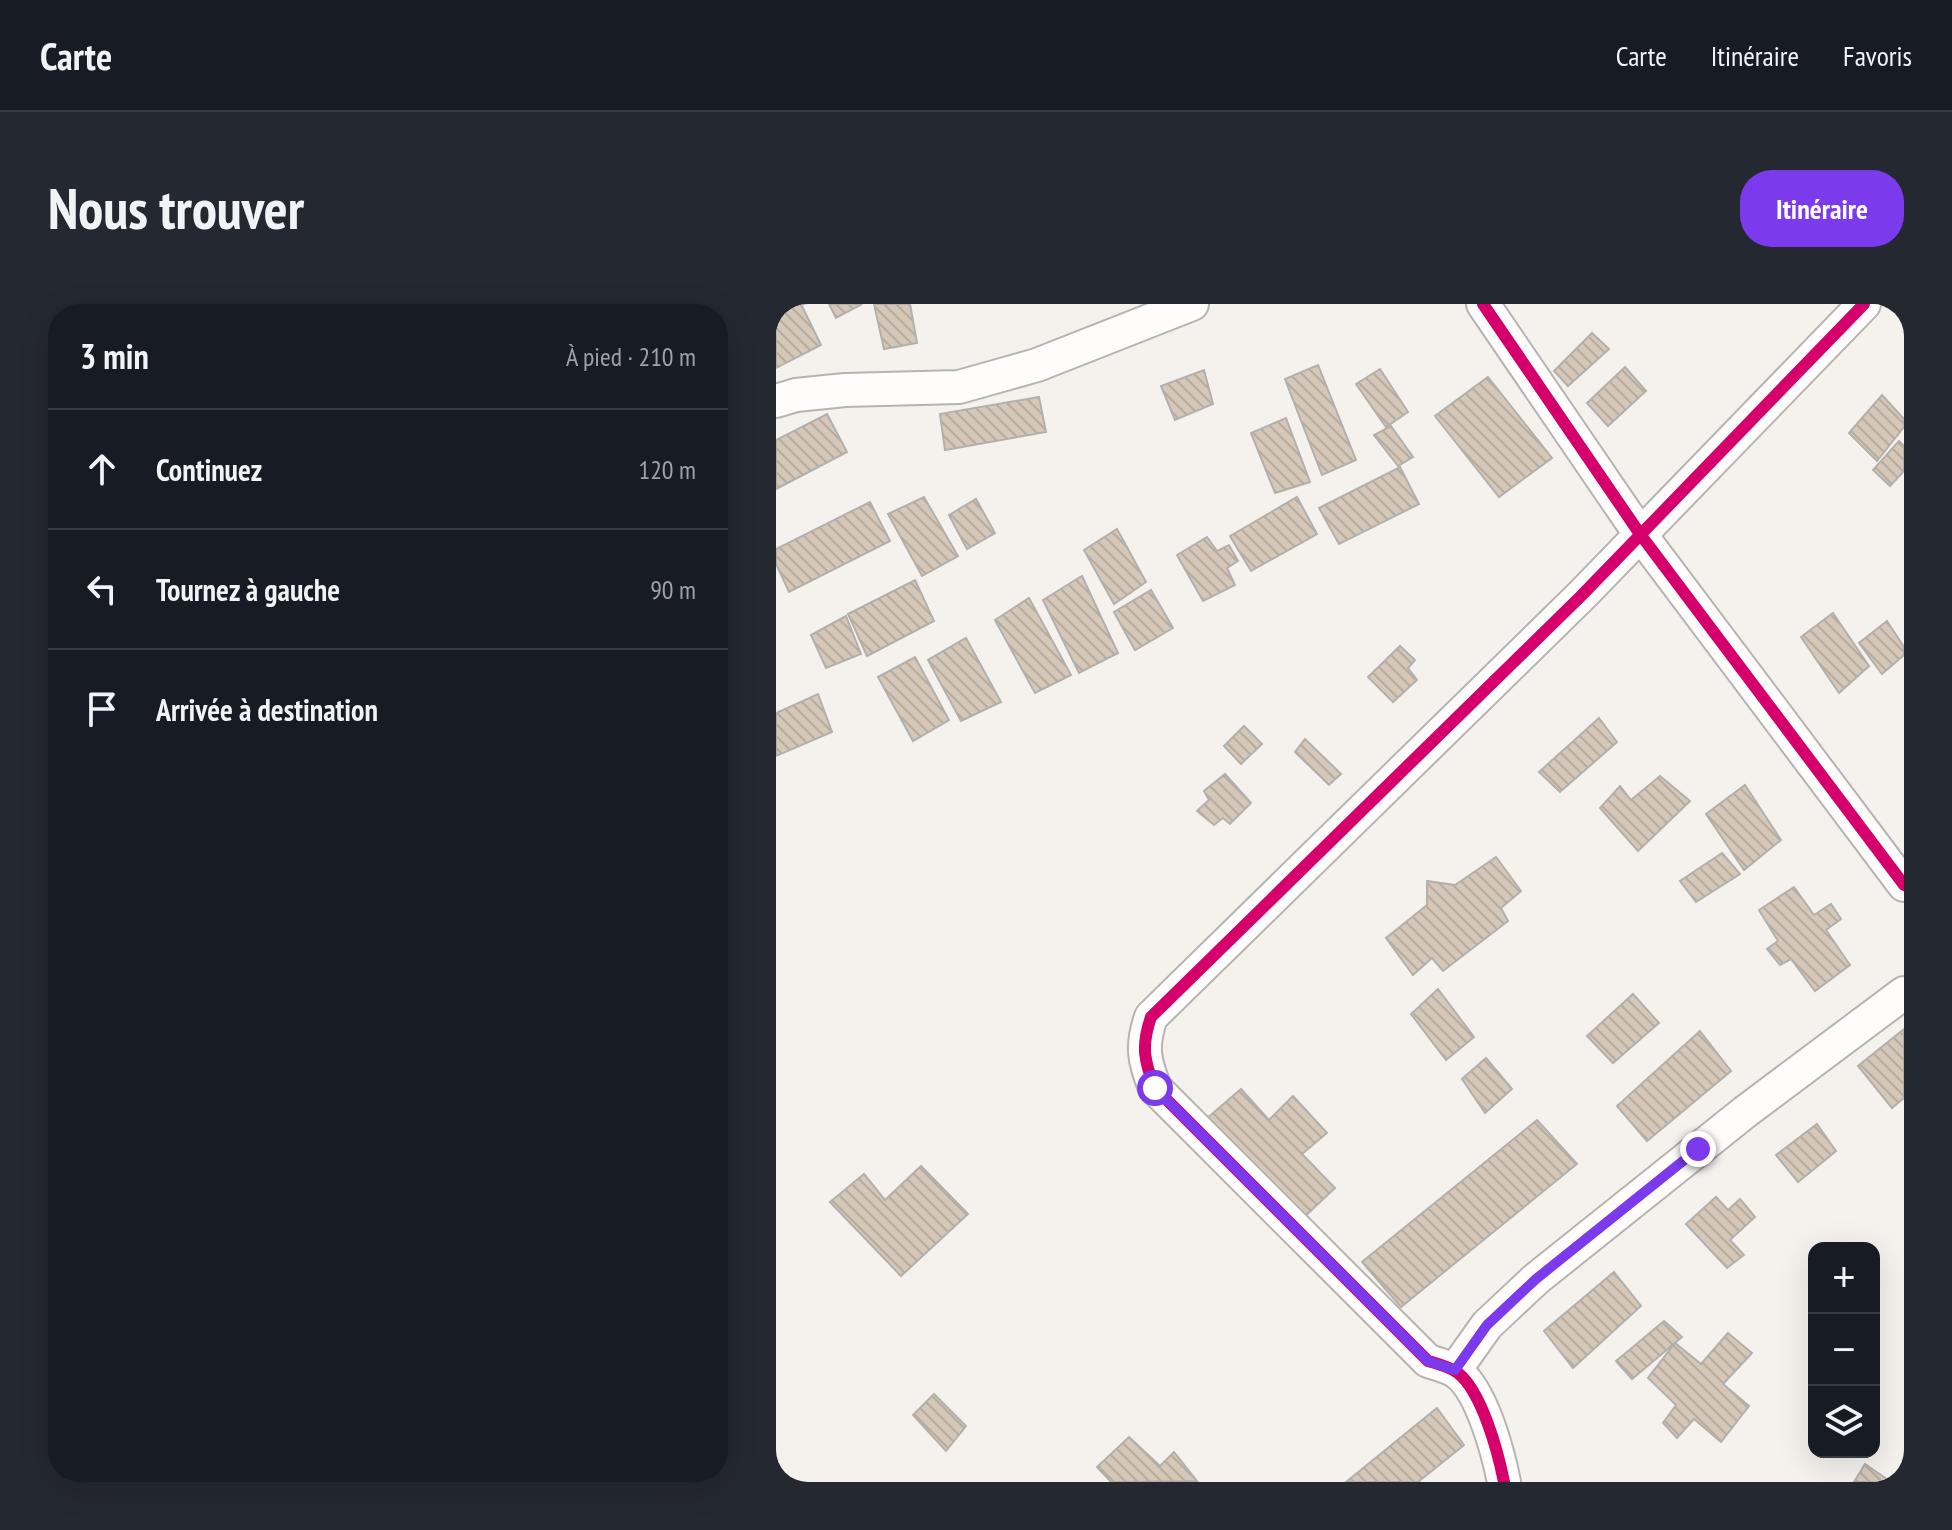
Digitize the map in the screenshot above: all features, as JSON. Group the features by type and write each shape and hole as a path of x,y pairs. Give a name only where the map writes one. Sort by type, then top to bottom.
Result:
{"street":[{"path":"776,401 796,395 845,390 959,387 1037,365 1192,304"},
{"path":"1483,304 1640,534 1904,885"},
{"path":"1504,1482 1492,1437 1468,1383 1455,1370 1428,1361 1155,1088 1146,1067 1143,1039 1151,1017 1582,595 1864,304"},
{"path":"1455,1370 1487,1325 1536,1279 1745,1112 1904,993"}],"building":[{"path":"776,304 801,304 821,345 776,368"},
{"path":"829,304 862,304 836,318"},
{"path":"874,304 910,304 917,343 884,349"},
{"path":"1592,333 1609,349 1568,386 1554,371"},
{"path":"1318,365 1356,460 1322,475 1285,379"},
{"path":"1625,367 1646,391 1608,426 1587,403"},
{"path":"1380,369 1408,412 1386,427 1356,384"},
{"path":"1204,370 1213,404 1175,420 1161,386"},
{"path":"1488,377 1552,458 1499,497 1435,416"},
{"path":"1882,395 1904,419 1904,427 1877,461 1849,433"},
{"path":"1039,397 1046,432 945,450 940,414"},
{"path":"827,414 847,452 776,489 776,440"},
{"path":"1286,418 1310,482 1275,493 1251,433"},
{"path":"1391,426 1413,457 1398,466 1374,435"},
{"path":"1899,441 1904,446 1904,471 1890,486 1873,470"},
{"path":"1400,467 1419,504 1339,544 1319,508"},
{"path":"924,497 958,556 922,576 888,514"},
{"path":"1297,497 1317,534 1251,571 1230,536"},
{"path":"976,499 995,533 967,549 949,515"},
{"path":"870,502 890,541 789,592 776,564 776,549"},
{"path":"1117,529 1146,582 1114,604 1084,550"},
{"path":"1207,537 1217,551 1229,545 1238,561 1227,568 1235,585 1203,601 1177,555"},
{"path":"1082,576 1118,653 1079,673 1043,600"},
{"path":"915,580 934,621 867,656 848,614"},
{"path":"1151,590 1173,628 1135,650 1114,612"},
{"path":"1029,598 1071,675 1035,693 995,620"},
{"path":"1833,613 1869,666 1839,693 1801,637"},
{"path":"846,616 861,654 826,668 811,635"},
{"path":"1887,621 1904,647 1904,655 1882,674 1859,643"},
{"path":"966,638 1001,702 961,721 928,660"},
{"path":"1400,646 1415,660 1408,668 1417,680 1393,702 1368,677"},
{"path":"915,657 949,720 913,741 878,677"},
{"path":"818,694 832,732 776,756 776,713"},
{"path":"1599,718 1617,742 1560,792 1539,772"},
{"path":"1244,726 1262,744 1241,764 1224,746"},
{"path":"1305,739 1341,774 1329,785 1295,752"},
{"path":"1225,774 1251,803 1230,824 1223,818 1214,825 1197,811 1209,800 1204,791"},
{"path":"1660,776 1690,801 1638,851 1600,808 1620,786 1631,800"},
{"path":"1745,785 1781,840 1744,870 1706,814"},
{"path":"1722,853 1740,874 1696,902 1680,881"},
{"path":"1496,857 1521,891 1501,908 1508,921 1443,971 1432,958 1413,975 1386,938 1427,905 1427,881 1455,885"},
{"path":"1794,887 1814,915 1831,904 1841,919 1826,930 1850,965 1815,991 1791,959 1780,965 1767,949 1778,941 1759,910"},
{"path":"1438,989 1474,1037 1446,1060 1411,1014"},
{"path":"1633,994 1659,1023 1613,1063 1587,1036"},
{"path":"1904,1029 1904,1098 1892,1108 1858,1066"},
{"path":"1700,1031 1731,1071 1647,1141 1617,1106"},
{"path":"1486,1058 1512,1089 1485,1113 1462,1079"},
{"path":"1241,1089 1269,1120 1293,1096 1327,1133 1302,1154 1335,1188 1302,1219 1205,1120"},
{"path":"1537,1120 1577,1164 1401,1307 1362,1262"},
{"path":"1817,1124 1836,1151 1798,1182 1776,1155"},
{"path":"921,1166 968,1214 901,1276 830,1202 864,1174 885,1200"},
{"path":"1716,1197 1728,1210 1740,1199 1755,1217 1730,1240 1744,1255 1727,1268 1686,1224"},
{"path":"1614,1272 1641,1306 1573,1368 1544,1331"},
{"path":"1664,1321 1682,1337 1632,1379 1616,1361"},
{"path":"1728,1333 1752,1353 1723,1384 1749,1406 1721,1442 1694,1419 1677,1438 1663,1423 1676,1405 1648,1378 1675,1343 1701,1364"},
{"path":"934,1394 966,1426 946,1451 913,1415"},
{"path":"1437,1408 1464,1445 1418,1482 1346,1482"},
{"path":"1129,1437 1160,1466 1174,1452 1197,1481 1111,1482 1097,1467"},
{"path":"1865,1464 1891,1482 1854,1482"}],"cycle path":[{"path":"1483,304 1640,534 1904,885"},
{"path":"1504,1482 1488,1423 1467,1382 1455,1371 1428,1361 1155,1088 1145,1053 1151,1017 1582,595 1864,304"}],"route":[{"path":"1155,1088 1428,1361 1455,1370 1487,1325 1536,1279 1698,1149"}]}
